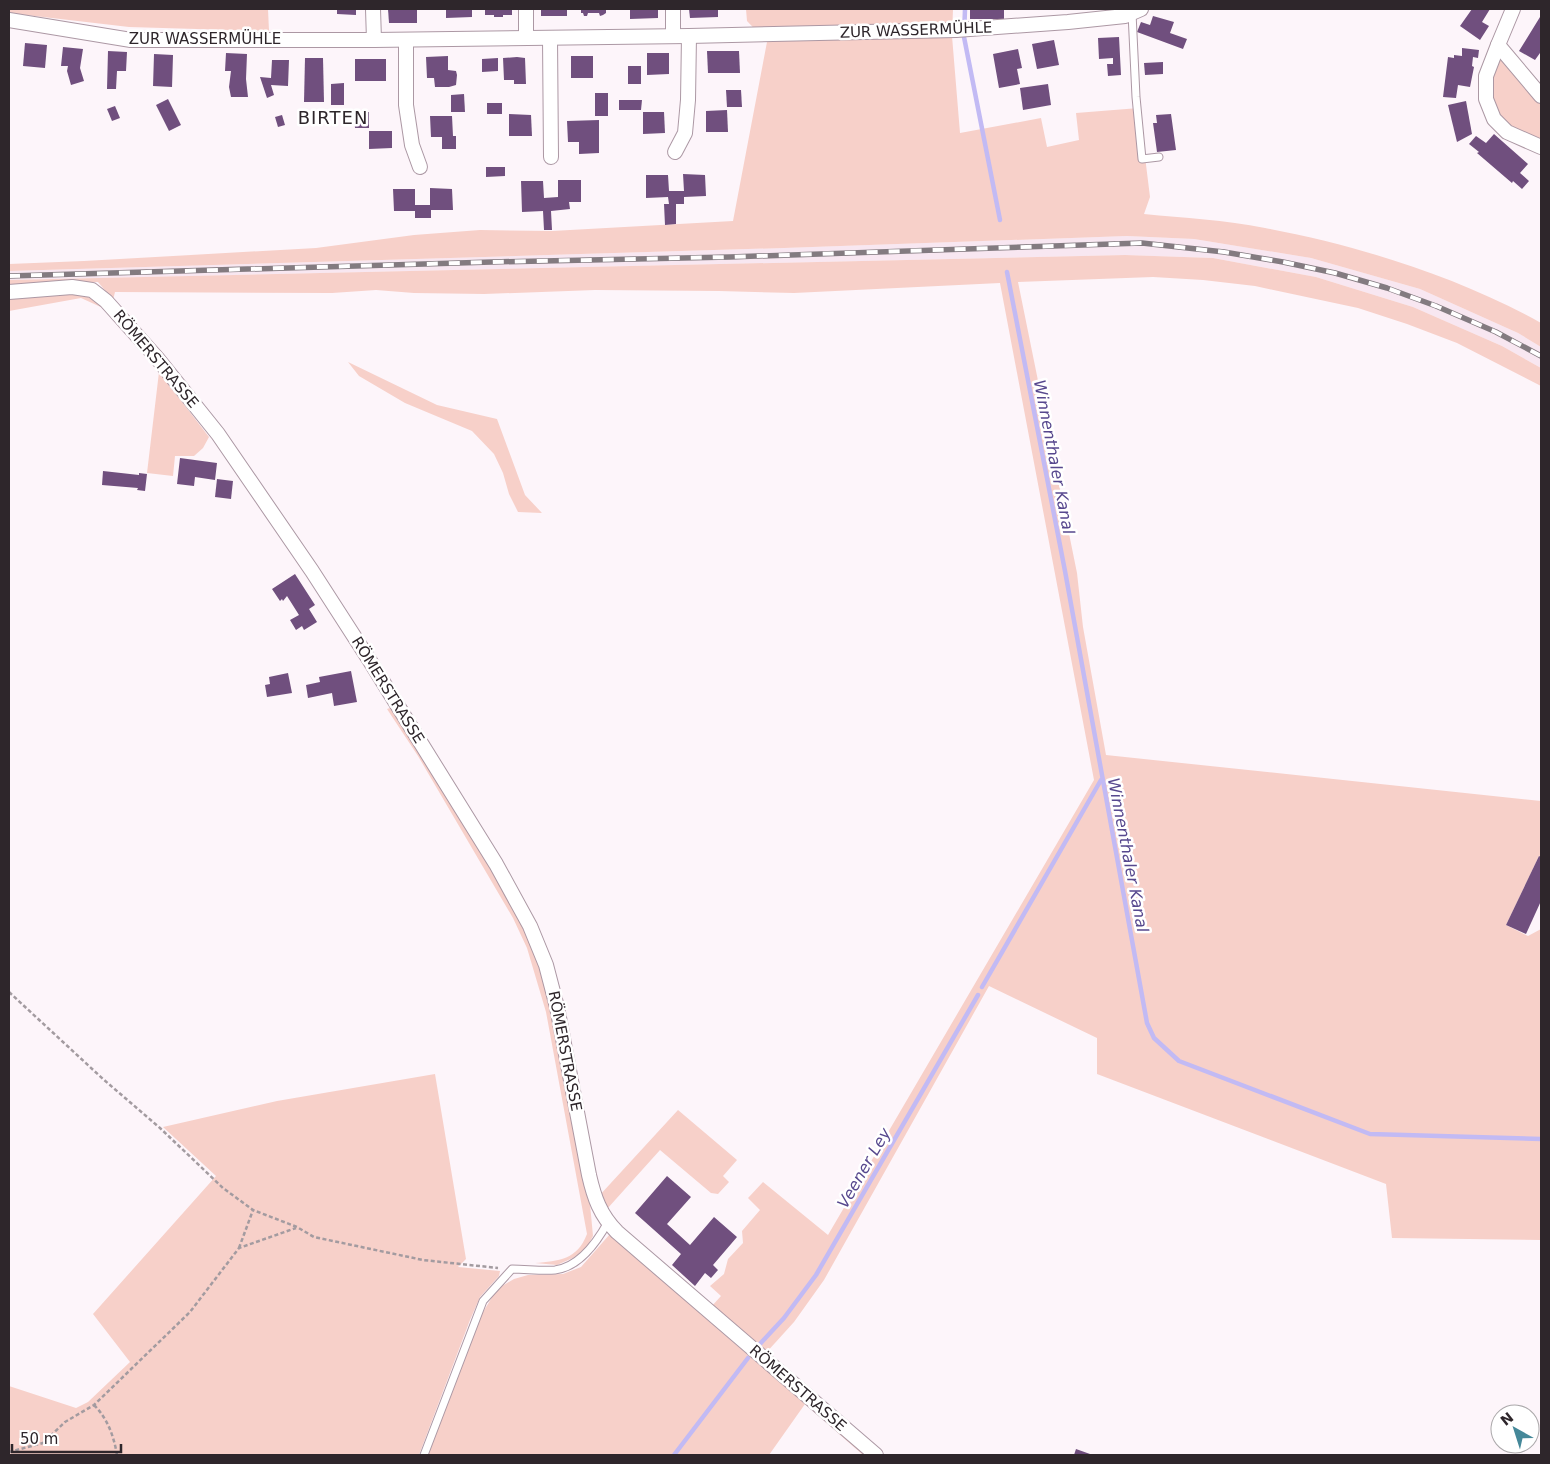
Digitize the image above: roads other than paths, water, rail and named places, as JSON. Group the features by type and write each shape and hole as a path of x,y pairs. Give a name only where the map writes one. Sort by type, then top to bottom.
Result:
{"street":[{"path":"372,9 374,40"},
{"path":"526,9 526,38"},
{"path":"673,9 673,35"},
{"path":"1513,9 1486,76 1486,99 1494,119 1507,132 1541,148"},
{"name":"ZUR WASSERMÜHLE","path":"9,20 130,40 406,40 983,29 1125,16 1137,11"},
{"path":"675,152 685,133 688,100 689,36"},
{"path":"550,38 551,156"},
{"path":"406,40 406,104 412,145 420,166"},
{"path":"1498,45 1541,96"},
{"name":"RÖMERSTRASSE","path":"9,292 72,287 92,290 106,301 157,358 218,434 365,653 496,864 530,926 546,965 558,1007 593,1191 599,1208 608,1222 876,1455"}],"lane":[{"path":"1137,11 1137,112 1142,159 1158,157"},
{"path":"424,1455 482,1301 512,1269 555,1270 571,1265 599,1238 608,1222"}],"waterway":[{"name":"Winnenthaler Kanal","path":"965,9 964,37 1000,220"},
{"name":"Winnenthaler Kanal","path":"1007,272 1065,571 1147,1023 1154,1038 1179,1061 1370,1134 1541,1139"},
{"name":"Veener Ley","path":"982,987 1101,780"},
{"name":"Veener Ley","path":"759,1345 784,1318 816,1275 978,995"},
{"name":"Veener Ley","path":"674,1455 748,1358"}],"railway":[{"path":"9,276 730,257 1142,243 1224,252 1335,273 1387,288 1436,306 1496,332 1541,356"}],"district":[{"name":"BIRTEN","path":"333,117"}]}
